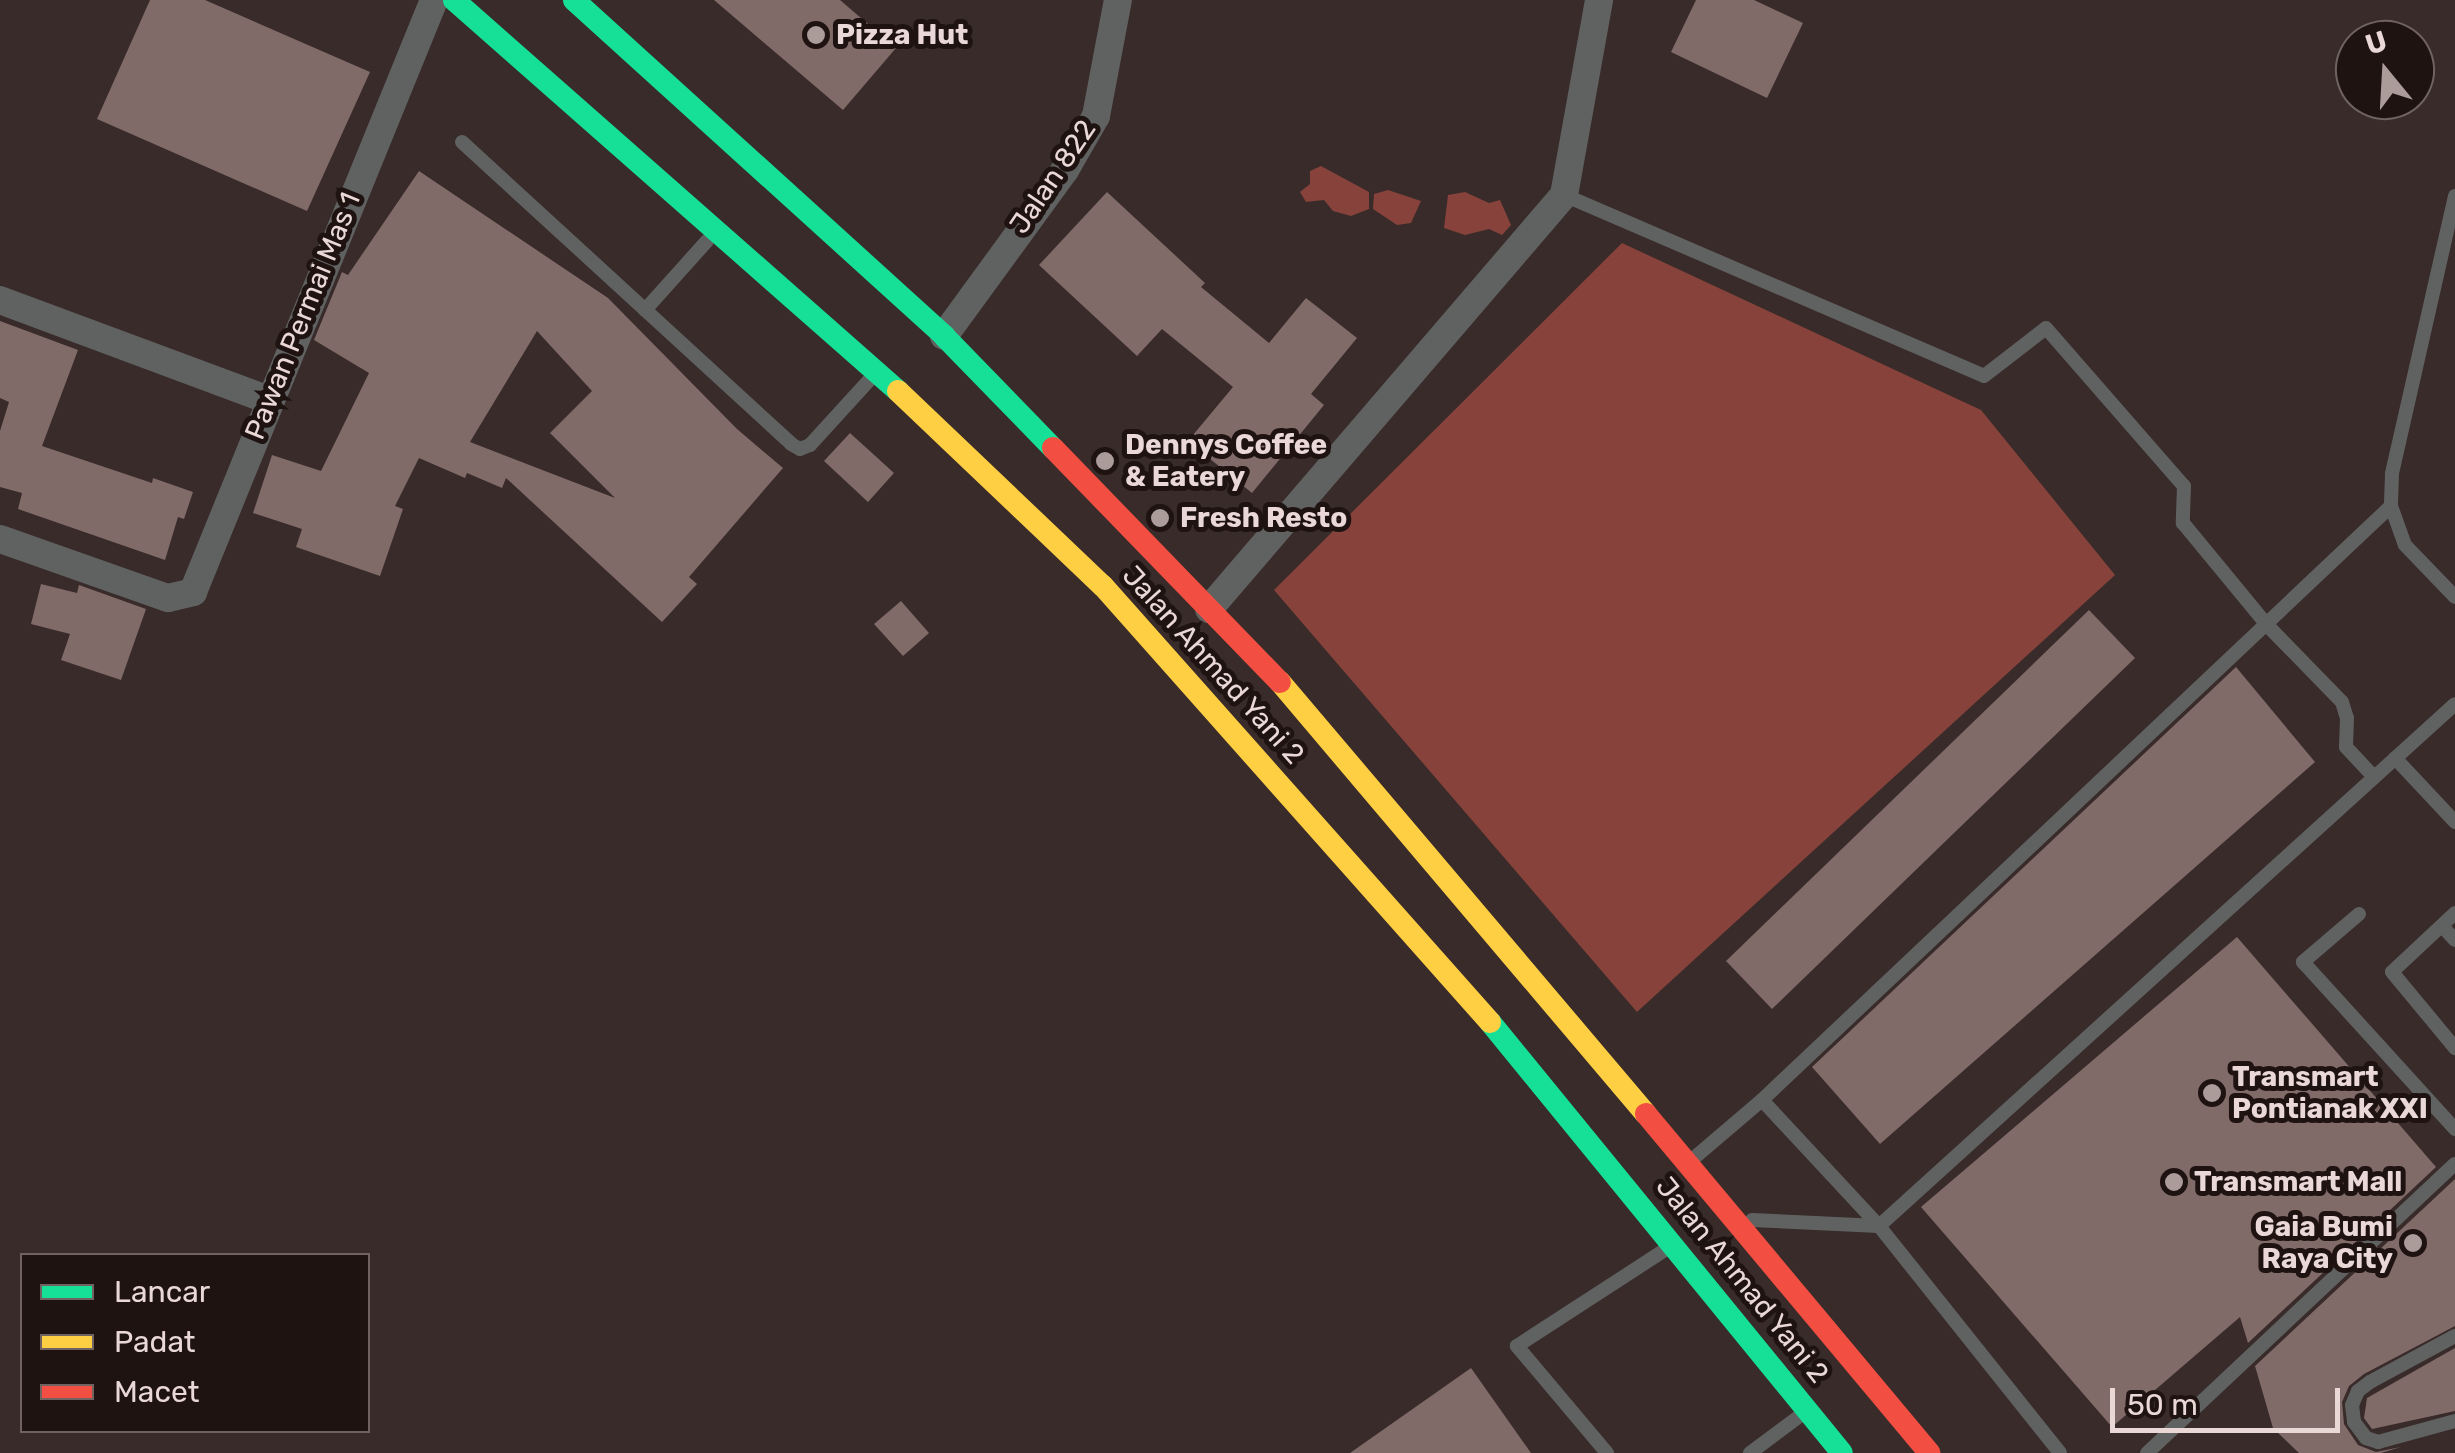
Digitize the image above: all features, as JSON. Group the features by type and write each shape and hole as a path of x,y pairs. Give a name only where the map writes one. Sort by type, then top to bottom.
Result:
{"highway":[{"name":"Jalan Ahmad Yani 2","path":"454,0 714,233 877,371 1103,586 1508,1043 1842,1453"},
{"name":"Jalan Ahmad Yani 2","path":"574,0 944,336 1311,714 1929,1453"}],"street":[{"name":"Pawan Permai Mas 1","path":"0,539 152,589 168,598 193,592 434,0"},
{"name":"Jalan 822","path":"944,336 1065,170 1096,116 1118,0"},
{"path":"1208,609 1564,195 1599,0"},
{"path":"0,300 270,400"}],"lane":[{"path":"462,142 800,449 810,445 877,371"},
{"path":"1564,195 1984,376 2046,328 2184,486 2183,523 2267,625 2342,702 2347,718 2346,747 2374,777"},
{"path":"2455,196 2392,474 2391,506 2405,545 2455,597"},
{"path":"645,310 714,233"},
{"path":"1688,1162 1762,1100 2391,506"},
{"path":"1736,1219 1879,1226 2455,704"},
{"path":"2395,758 2455,822"},
{"path":"2455,913 2392,972 2455,1048"},
{"path":"2359,914 2304,962 2455,1128"},
{"path":"2442,926 2455,940"},
{"path":"1762,1100 1879,1226 2060,1453"},
{"path":"2147,1453 2455,1164"},
{"path":"1606,1453 1517,1346 1674,1244"},
{"path":"2455,1336 2358,1390 2352,1405 2354,1422 2366,1438 2378,1442 2455,1420"},
{"path":"1750,1453 1809,1409"}],"shaded area":[{"path":"1321,166 1369,192 1369,209 1351,216 1333,211 1324,200 1306,202 1300,192 1310,184 1310,171"},
{"path":"1388,190 1421,201 1411,223 1397,225 1373,209 1374,194"},
{"path":"1465,192 1489,203 1500,200 1511,225 1502,235 1489,229 1465,235 1444,228 1448,195"},
{"path":"1622,243 1981,410 2115,575 1637,1012 1274,590"}],"building":[{"path":"150,0 205,0 370,72 307,211 97,119"},
{"path":"714,0 840,0 896,48 843,110"},
{"path":"1696,0 1754,0 1803,23 1767,98 1671,52"},
{"path":"419,171 608,298 737,429 783,468 689,577 697,584 662,622 506,478 502,488 467,473 465,478 419,458 395,506 403,509 380,576 296,547 302,529 253,513 272,455 321,471 369,373 314,340 342,272 348,275","holes":["537,331 592,391 550,433 615,498 470,442"]},
{"path":"1107,192 1205,283 1201,287 1269,343 1306,298 1357,338 1311,394 1324,405 1252,493 1188,441 1233,387 1162,329 1137,356 1039,265"},
{"path":"0,321 78,350 42,446 152,483 153,478 193,492 184,519 178,517 165,560 18,509 22,493 0,487 0,431 9,402 0,398"},
{"path":"850,433 894,473 868,502 824,461"},
{"path":"41,584 77,593 79,585 146,609 121,680 61,660 70,634 31,624"},
{"path":"901,601 929,633 903,656 874,624"},
{"path":"2089,610 2135,658 1772,1009 1726,961"},
{"path":"2236,667 2315,762 1880,1144 1812,1067"},
{"name":"Transmart Mall","path":"2237,937 2436,1167 2248,1343 2240,1317 2112,1427 1921,1207"},
{"name":"Gaia Bumi Raya City","path":"2455,1179 2455,1326 2364,1374 2349,1386 2342,1402 2344,1424 2358,1445 2376,1452 2401,1447 2381,1453 2299,1453 2273,1428 2255,1366"},
{"path":"2455,1348 2455,1411 2372,1429 2364,1418 2367,1398"},
{"path":"1471,1368 1531,1453 1350,1453"}],"traffic: fast":[{"path":"454,0 898,391"},
{"path":"574,0 944,336 1053,448"},
{"path":"1490,1022 1842,1453"}],"traffic: slow":[{"path":"898,391 1103,586 1490,1022"},
{"path":"1280,682 1646,1114"}],"traffic: jam":[{"path":"1053,448 1280,682"},
{"path":"1646,1114 1929,1453"}],"place":[{"name":"Pizza Hut","path":"816,35"},
{"name":"Dennys Coffee & Eatery","path":"1105,461"},
{"name":"Fresh Resto","path":"1160,518"},
{"name":"Transmart Pontianak XXI","path":"2212,1093"},
{"name":"Transmart Mall","path":"2174,1182"},
{"name":"Gaia Bumi Raya City","path":"2413,1243"}]}
